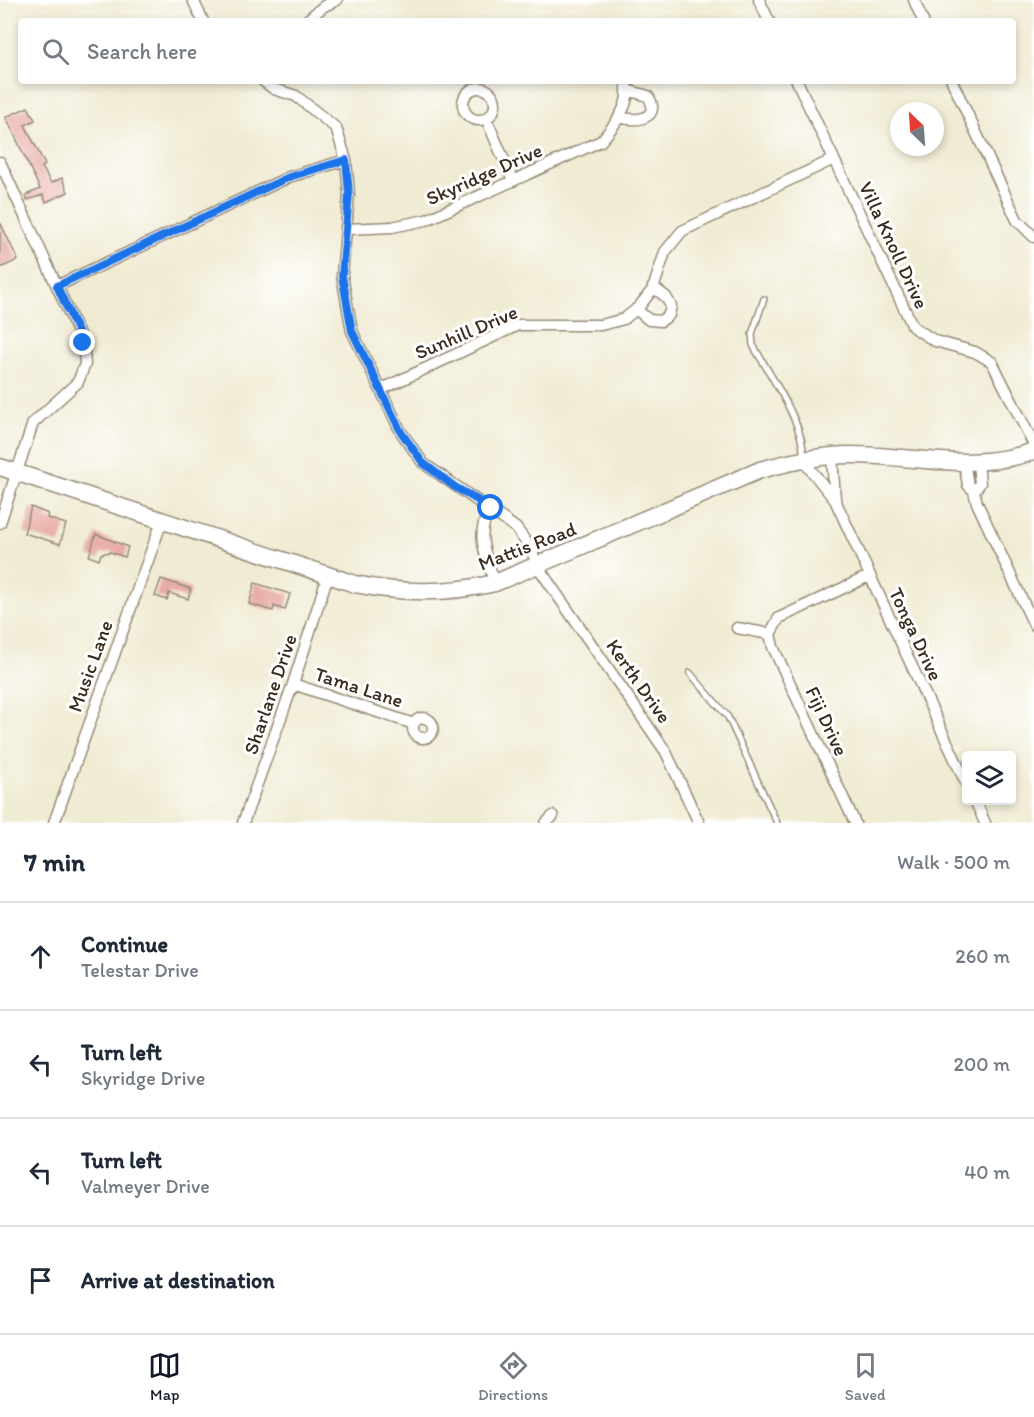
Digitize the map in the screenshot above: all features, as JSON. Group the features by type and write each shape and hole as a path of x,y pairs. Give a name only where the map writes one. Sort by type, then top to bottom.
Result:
{"main road":[{"name":"Mattis Road","path":"0,467 328,575 395,591 453,591 495,583 538,567 759,470 802,459 832,456 971,462 999,461 1034,451"}],"street":[{"path":"193,0 202,18"},
{"path":"310,18 324,6 337,0"},
{"path":"759,0 768,18"},
{"path":"914,0 923,18"},
{"name":"Kerth Drive","path":"267,84 274,89 296,96 336,128 346,160 349,194 342,276 352,331 401,432 423,463 455,487 491,508 516,528 531,549 538,567 666,752 699,823"},
{"name":"Villa Knoll Drive","path":"798,84 912,327 935,341 975,352 992,362 1034,445"},
{"path":"953,84 1017,220 1034,237"},
{"name":"Skyridge Drive","path":"347,229 392,227 426,220 601,141 620,117 626,86 648,96 652,107 651,114 643,120 630,121 620,117"},
{"path":"486,118 513,181"},
{"name":"Sunhill Drive","path":"382,389 518,325 601,325 624,319 636,309 653,287 664,252 682,231 834,159"},
{"path":"57,286 289,177 346,160"},
{"path":"0,162 83,343 85,364 78,382 33,423 0,523"},
{"path":"636,309 649,320 661,321 669,315 671,306 666,297 653,287"},
{"name":"Tonga Drive","path":"832,456 835,500"},
{"name":"Tonga Drive","path":"802,459 835,500 962,774"},
{"path":"971,462 980,483 974,491 977,503 1031,612 1034,625"},
{"path":"491,508 482,522 484,550 495,583"},
{"name":"Music Lane","path":"54,823 162,521"},
{"name":"Sharlane Drive","path":"243,823 294,684 328,575"},
{"path":"737,628 770,634 779,618 869,576"},
{"name":"Fiji Drive","path":"770,634 773,647 855,823"},
{"name":"Tama Lane","path":"294,684 414,724"},
{"path":"977,805 985,823"}],"lane":[{"path":"764,299 752,334 753,345 795,423 804,447 802,459"},
{"path":"690,673 728,717 777,823"}],"building":[{"path":"28,107 35,120 25,125 45,165 42,167 51,183 62,178 68,192 46,202 43,195 27,200 26,195 40,189 6,117"},
{"path":"0,222 18,260 0,268"},
{"path":"31,507 48,514 47,518 66,524 60,544 24,533"},
{"path":"96,534 128,547 125,557 110,552 101,554 99,560 89,556"},
{"path":"161,579 191,589 188,599 169,593 167,600 155,596"},
{"path":"255,583 290,594 285,610 274,606 273,611 249,604"}],"route":[{"path":"83,343 57,286 98,269 289,177 346,160 349,194 342,276 352,331 401,432 423,463 455,487 491,508"}]}
